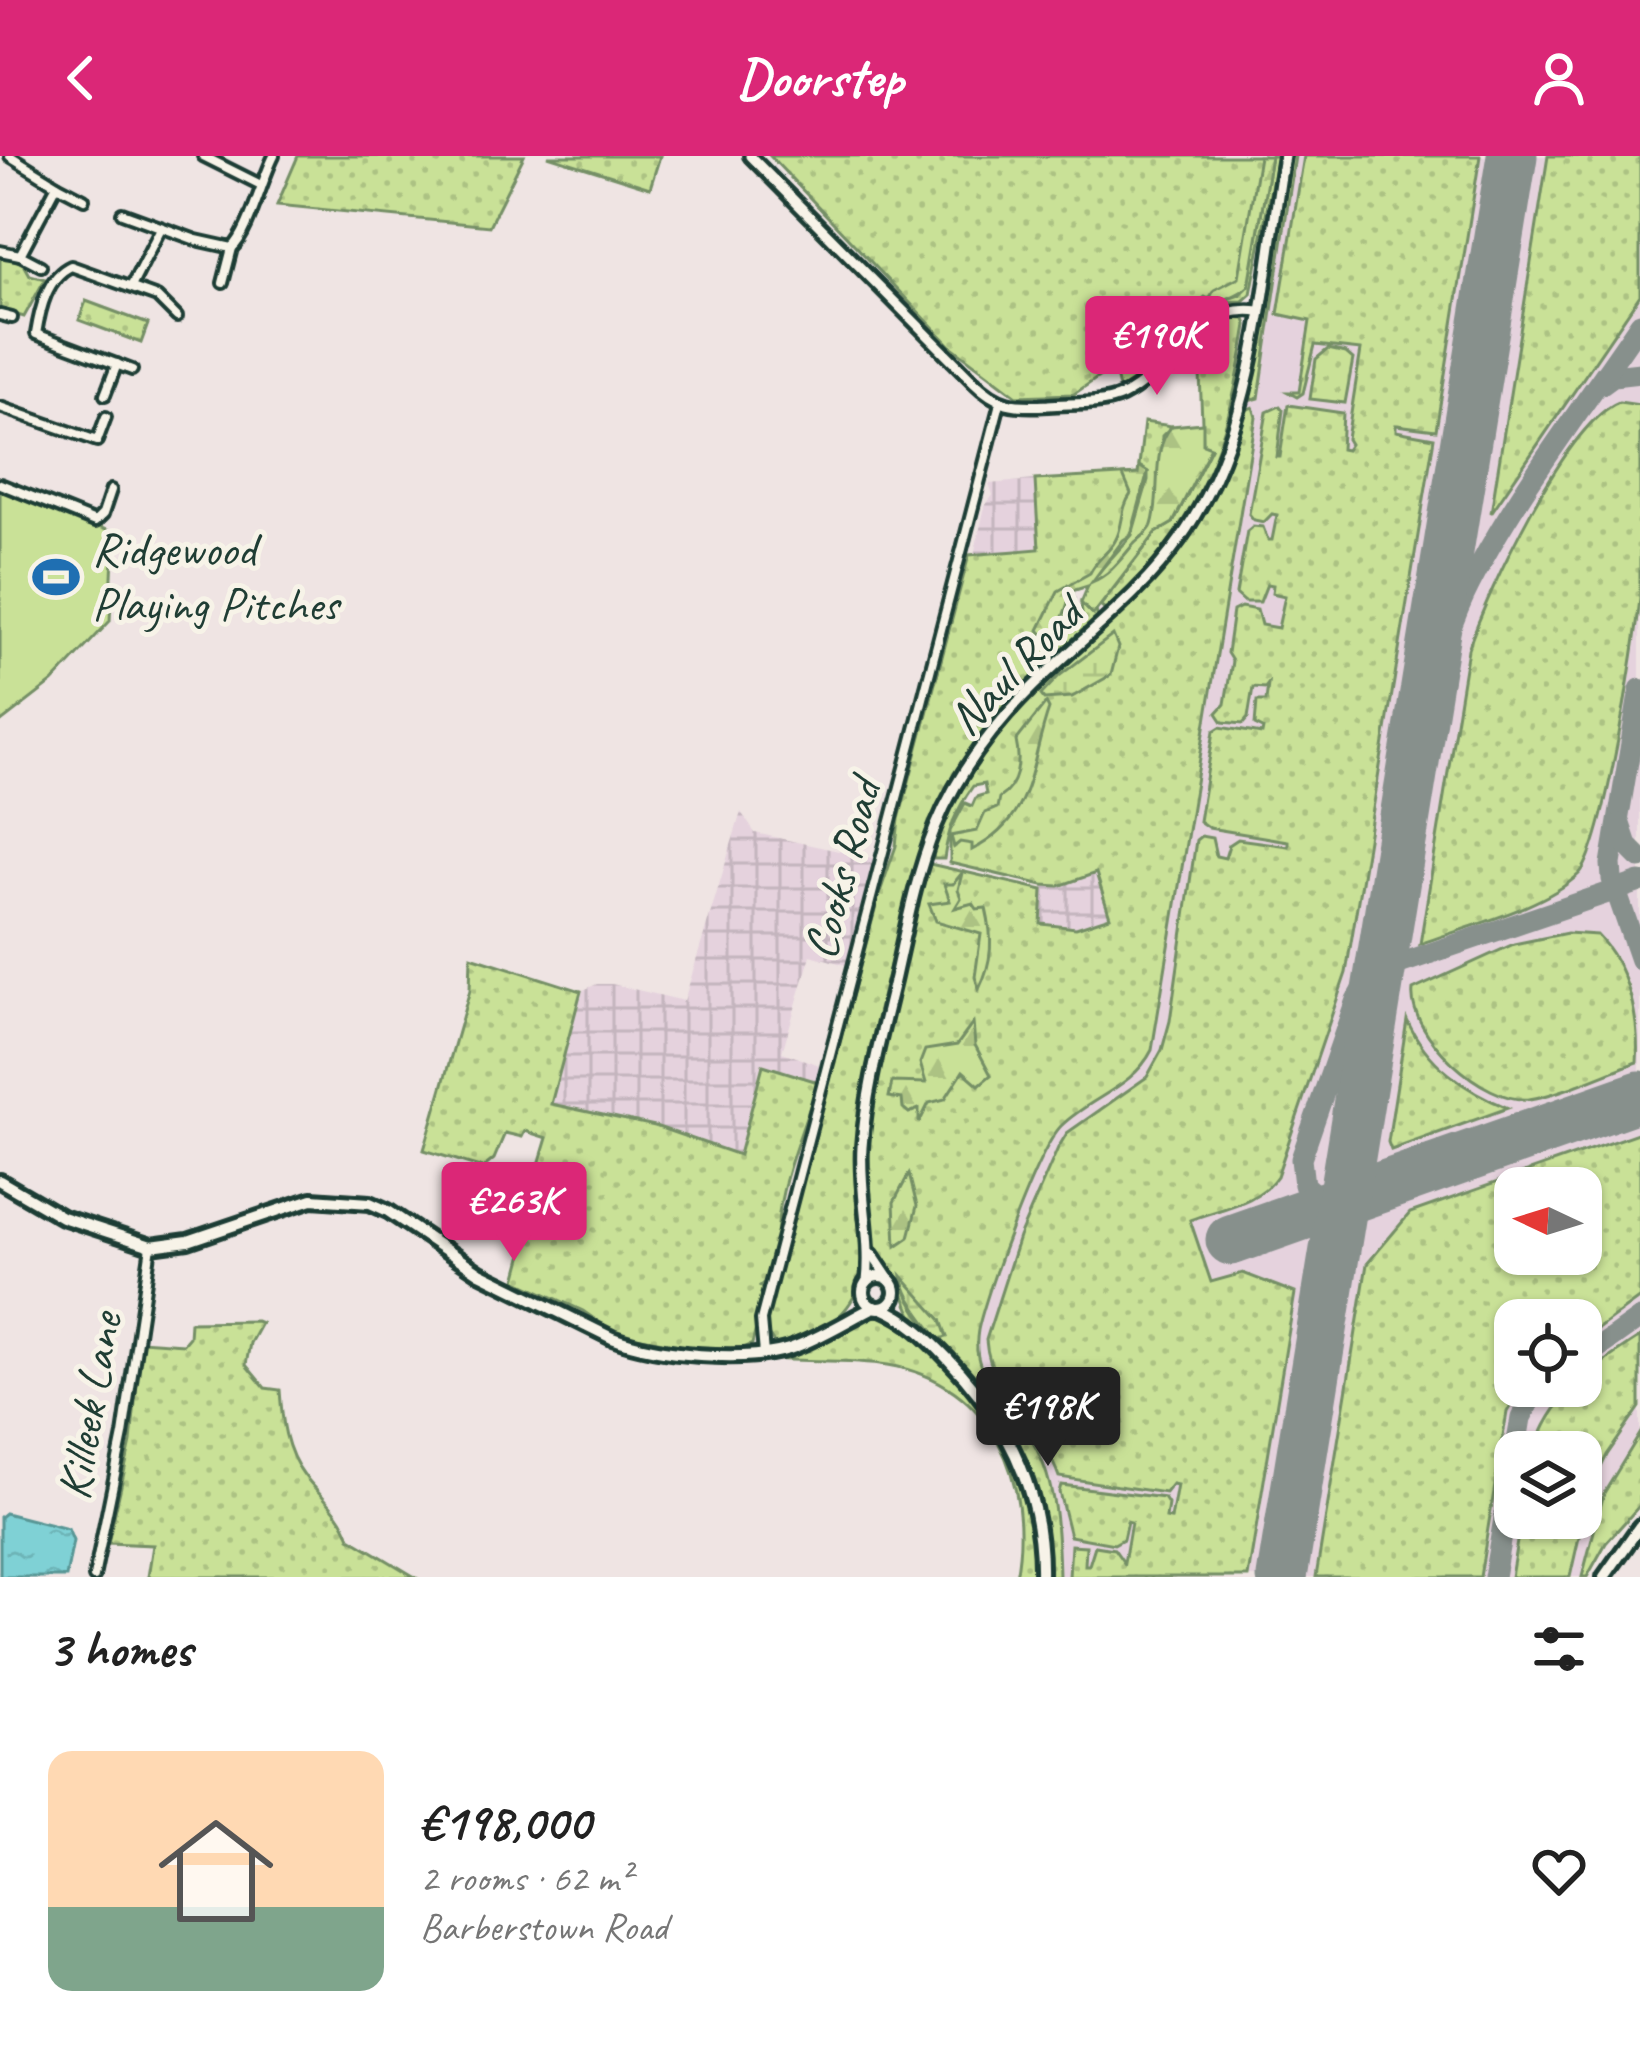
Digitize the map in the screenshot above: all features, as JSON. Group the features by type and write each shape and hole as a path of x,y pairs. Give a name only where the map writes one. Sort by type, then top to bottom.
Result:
{"main road":[{"path":"0,1181 62,1217 151,1246 188,1241 312,1199 358,1200 388,1211 480,1273 613,1338 712,1355 764,1354 804,1344 895,1295"},
{"path":"909,1320 878,1307 866,1287 881,1276 890,1281 909,1320 975,1388 1012,1443 1033,1501 1041,1577"},
{"name":"Naul Road","path":"844,1322 866,1287"},
{"path":"1604,1577 1640,1526"}],"street":[{"path":"10,156 83,199"},
{"path":"203,156 259,184"},
{"path":"223,283 232,248 242,240 259,184 274,156"},
{"path":"750,156 1000,403 1016,407 1118,398 1207,320 1228,310 1258,311"},
{"name":"Naul Road","path":"866,1287 870,1250 862,1177 866,1106 935,827 976,754 1051,669 1137,591 1180,539 1204,500 1233,428 1284,156"},
{"path":"20,255 57,185"},
{"path":"122,213 232,248"},
{"path":"131,287 161,228"},
{"path":"0,251 41,266"},
{"path":"36,334 44,297 62,269 71,266 157,297 177,317"},
{"path":"0,314 12,318"},
{"path":"22,329 132,370"},
{"path":"105,395 117,364"},
{"name":"Cooks Road","path":"764,1354 761,1320 1000,403"},
{"path":"0,407 108,446"},
{"path":"97,441 106,417"},
{"path":"0,484 94,522 103,514 112,490"},
{"name":"Killeek Lane","path":"94,1577 123,1436 151,1246"},
{"name":"Naul Road","path":"870,1250 890,1281"}],"shaded area":[{"path":"1293,156 1640,156 1640,1434 1602,1501 1602,1431 1494,1431 1494,1539 1592,1539 1582,1577 1053,1577 1031,1453 967,1360 1242,451"},
{"path":"1035,480 1039,549 974,555 985,506 993,495 989,484"},
{"path":"741,812 755,833 876,859 849,966 811,955 782,1052 822,1066 818,1082 763,1066 739,1156 655,1126 550,1104 581,991 612,984 684,1001"},
{"path":"1096,872 1111,917 1076,928 1040,924 1044,883 1059,886"}],"green space":[{"path":"298,156 524,156 489,226 277,205"},
{"path":"548,156 660,156 650,188"},
{"path":"770,156 1263,156 1241,279 1074,394 1017,396 952,347"},
{"path":"1259,156 1271,156 1249,286 1206,310 1144,375 1120,392 1112,359 1152,344 1214,290 1239,277"},
{"path":"1271,156 1277,156 1251,294 1243,301 1218,302 1240,295 1249,286"},
{"path":"1286,156 1295,156 1259,398 1252,400 1247,389"},
{"path":"1304,156 1480,156 1436,430 1396,425 1396,431 1434,438 1346,973 1277,1176 1249,1199 1190,1220 1211,1282 1243,1273 1295,1293 1248,1577 1069,1577 1071,1545 1086,1546 1085,1565 1095,1546 1114,1549 1124,1563 1131,1522 1127,1521 1123,1539 1114,1544 1070,1536 1061,1485 1164,1498 1166,1518 1171,1519 1177,1485 1172,1484 1165,1493 1059,1477 996,1377 986,1340 1019,1237 1067,1133 1147,1077 1162,1050 1196,840 1212,838 1216,856 1225,858 1229,845 1238,839 1288,846 1288,841 1209,828 1199,821 1214,731 1220,727 1262,734 1263,729 1255,725 1257,701 1266,701 1268,684 1253,687 1243,724 1223,722 1217,713 1225,704 1232,661 1227,653 1233,611 1241,607 1257,610 1261,625 1278,628 1285,596 1272,593 1273,585 1267,584 1260,602 1245,602 1236,594 1247,531 1263,527 1272,540 1277,515 1264,522 1249,514 1267,412 1280,406 1283,410 1277,457 1288,405 1343,413 1341,449 1350,444 1361,350 1315,345 1303,393 1297,397 1288,392 1299,392 1310,321 1278,314"},
{"path":"1548,156 1640,156 1640,295 1491,513"},
{"path":"0,255 21,259 30,275 45,279 24,317 0,310"},
{"path":"86,301 148,324 141,343 79,320"},
{"path":"1232,316 1244,317 1247,325 1230,409 1206,478 1169,542 1113,608 1105,610 1100,606 1156,533 1173,523 1211,448 1203,445 1200,374 1180,350 1207,328"},
{"path":"1328,349 1353,359 1345,403 1310,399 1316,359"},
{"path":"1619,402 1640,405 1640,598 1617,743 1589,857 1579,874 1546,897 1420,944 1468,649 1510,552 1553,475 1575,442"},
{"path":"1253,407 1256,417 1152,1050 1134,1074 1072,1116 1051,1140 1014,1223 978,1330 977,1353 985,1376 1045,1467 1056,1522 1059,1577 1046,1577 1037,1502 1012,1432 983,1390 914,1318 898,1281 876,1253 866,1206 864,1161 875,1068 930,864 1043,890 1041,924 1076,928 1110,917 1096,873 1059,886 1043,885 950,863 950,831 944,859 934,859 932,851 972,769 1029,702 1125,609 1170,557 1242,412","holes":["984,784 986,794 976,797 972,806 965,803 950,831 973,786","903,1280 941,1320 939,1339 912,1304"]},
{"path":"1144,422 1172,426 1162,436 1159,500 1152,529 1135,542 1112,573 1088,584 1132,535 1148,480 1148,472 1139,466"},
{"path":"1203,423 1203,444 1211,447 1173,523 1156,533 1093,615 1081,603 1088,586 1072,591 1053,646 1039,630 1058,591 1090,573 1115,541 1131,494 1123,475 1138,474 1139,466 1148,472 1131,535 1092,582 1110,571 1151,528 1165,436 1172,426"},
{"path":"1138,474 1108,555 1084,578 1068,585 1054,644 1072,590 1076,609 1068,616 1082,614 1081,603 1092,614 1096,611 1098,618 990,729 950,790 916,865 862,1094 855,1179 862,1261 856,1292 822,1329 798,1340 774,1343 765,1323 896,846 899,819 969,555 1039,549 1035,480"},
{"name":"Ridgewood Playing Pitches","path":"0,488 114,533 110,621 53,682 0,723"},
{"path":"1113,635 1118,647 1111,675 1072,697 1044,699 1041,695 1059,676"},
{"path":"1046,703 1049,709 1018,807 1007,823 972,850 972,844 960,842 954,847 951,836 977,831 985,813 997,808 1018,766 1016,741"},
{"path":"962,873 961,898 955,908 973,903 977,909 986,908 990,929 989,959 979,989 975,977 981,934 936,921 929,904 950,901 944,884 953,884"},
{"path":"1567,933 1597,935 1617,962 1634,1011 1637,1062 1540,1097 1511,1098 1491,1090 1452,1063 1436,1045 1415,1008 1413,990 1514,944"},
{"path":"471,956 581,991 551,1104 655,1126 739,1155 763,1065 818,1082 786,1180 774,1262 760,1286 765,1293 752,1344 738,1351 695,1348 614,1333 583,1311 516,1280 525,1246 485,1223 505,1216 522,1221 547,1138 525,1131 522,1137 505,1133 494,1159 483,1168 424,1150 470,990"},
{"path":"1407,1020 1425,1050 1448,1074 1508,1108 1391,1150 1388,1142"},
{"path":"973,1023 975,1045 991,1075 979,1085 963,1071 945,1099 929,1103 919,1123 919,1109 909,1113 902,1099 889,1097 892,1082 926,1083 920,1063 925,1050 957,1045"},
{"path":"1640,1132 1640,1298 1602,1326 1602,1299 1494,1299 1494,1407 1510,1407 1504,1431 1494,1431 1494,1491 1480,1577 1316,1577 1367,1264 1410,1213 1494,1183 1494,1275 1602,1275 1602,1167 1541,1167"},
{"path":"909,1174 917,1206 909,1237 896,1246 894,1202"},
{"path":"902,1276 941,1320 947,1337 939,1339 922,1317"},
{"path":"886,1313 942,1361 998,1433 1021,1487 1035,1577 1016,1577 1018,1507 998,1442 955,1392 924,1375 888,1365 759,1358 803,1351 872,1314"},
{"path":"190,1322 261,1323 250,1343 246,1365 265,1388 280,1390 286,1434 298,1465 336,1512 350,1538 415,1577 148,1577 153,1545 108,1543 131,1442 141,1341 183,1344"},
{"path":"1640,1337 1640,1407 1602,1465 1602,1431 1543,1431 1557,1407 1602,1407 1602,1364"},
{"path":"1640,1434 1640,1505 1606,1543 1587,1577 1582,1577 1592,1539 1602,1539 1604,1493"},
{"path":"1517,1539 1579,1539 1570,1577 1511,1577"}],"water":[{"path":"5,1513 68,1529 73,1541 66,1577 0,1577 0,1517"}],"taxiway":[{"path":"1419,737 1450,630 1483,560 1525,490 1640,323"},
{"path":"1602,384 1613,376 1640,373"},
{"path":"1640,689 1611,864 1640,960"},
{"path":"1620,824 1627,845 1640,858"},
{"path":"1338,1203 1320,1199 1304,1185 1301,1159 1356,1000 1367,981 1393,966 1640,882"},
{"path":"1627,1101 1640,1094"},
{"path":"1602,1345 1640,1318"},
{"path":"1494,1577 1527,1407"}],"runway":[{"path":"1282,1577 1512,156"},
{"path":"1231,1240 1640,1096"}],"place":[{"name":"Ridgewood Playing Pitches","path":"56,577"}]}
